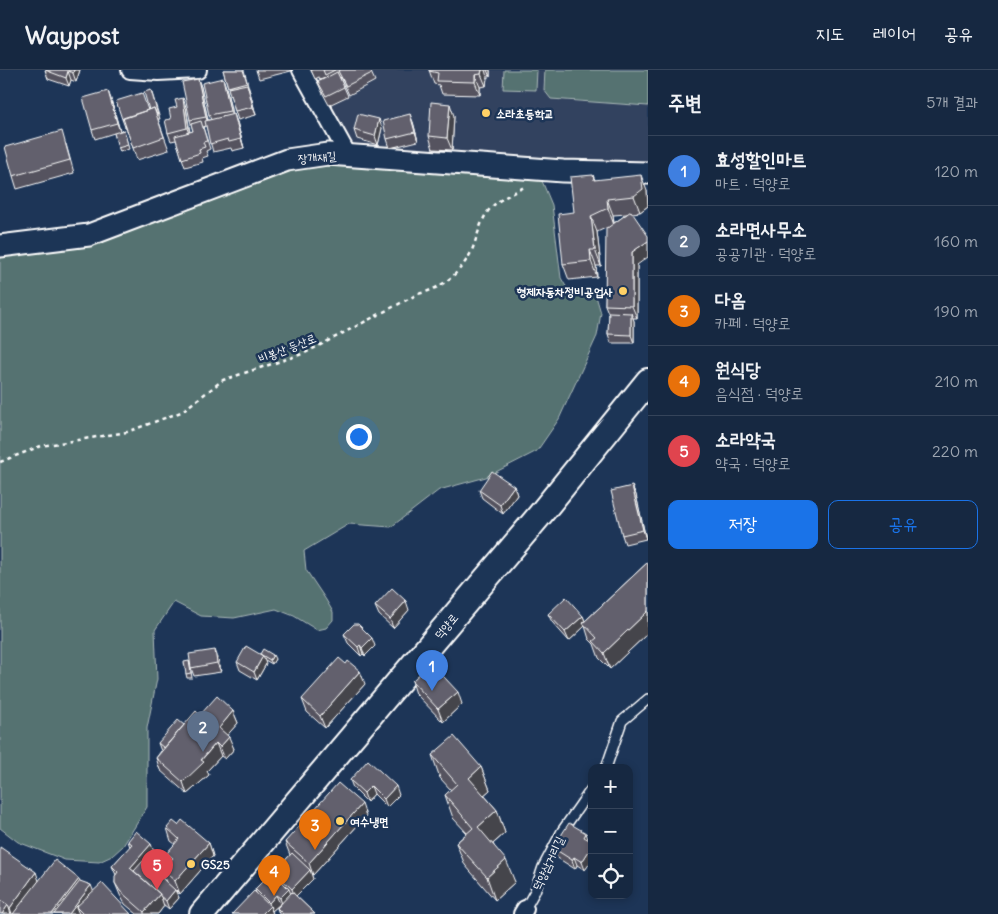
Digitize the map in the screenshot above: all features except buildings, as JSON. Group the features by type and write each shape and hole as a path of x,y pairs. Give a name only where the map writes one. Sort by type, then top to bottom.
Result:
{"main road":[{"name":"덕양로","path":"202,914 539,516 648,381"}],"street":[{"path":"132,70 167,72 198,70"},
{"path":"301,70 348,155"},
{"name":"장개재길","path":"0,246 89,235 287,160 328,154 563,171 648,173"}],"lane":[{"path":"607,764 622,721 648,699"},
{"name":"덕양삼거리길","path":"523,911 535,891 543,867 562,831 588,794"}],"path":[{"name":"비봉산 등산로","path":"0,462 41,446 127,432 181,412 223,380 305,353 418,294 434,290 455,274 469,255 485,216 493,206 526,186"}],"shaded area":[{"name":"소라초등학교","path":"301,70 648,70 648,173 348,155"}],"green space":[{"path":"504,70 537,70 536,90 503,89"},
{"path":"545,70 648,70 648,106 551,99 544,90"},
{"path":"287,160 537,169 552,205 561,278 568,290 585,288 596,296 601,313 597,336 559,419 537,451 486,477 439,490 391,527 349,524 304,551 306,570 333,612 333,620 326,628 317,630 294,616 276,609 234,618 201,616 174,602 155,630 157,679 147,728 147,807 123,846 112,856 99,862 65,860 18,842 0,828 0,246 68,238"}],"place":[{"name":"소라초등학교","path":"486,113"},
{"name":"형제자동차정비공업사","path":"623,291"},
{"name":"효성할인마트","path":"432,691"},
{"name":"소라면사무소","path":"203,752"},
{"name":"여수냉면","path":"340,821"},
{"name":"다옴","path":"315,850"},
{"name":"GS25","path":"191,864"},
{"name":"소라약국","path":"157,890"},
{"name":"원식당","path":"274,896"}]}
